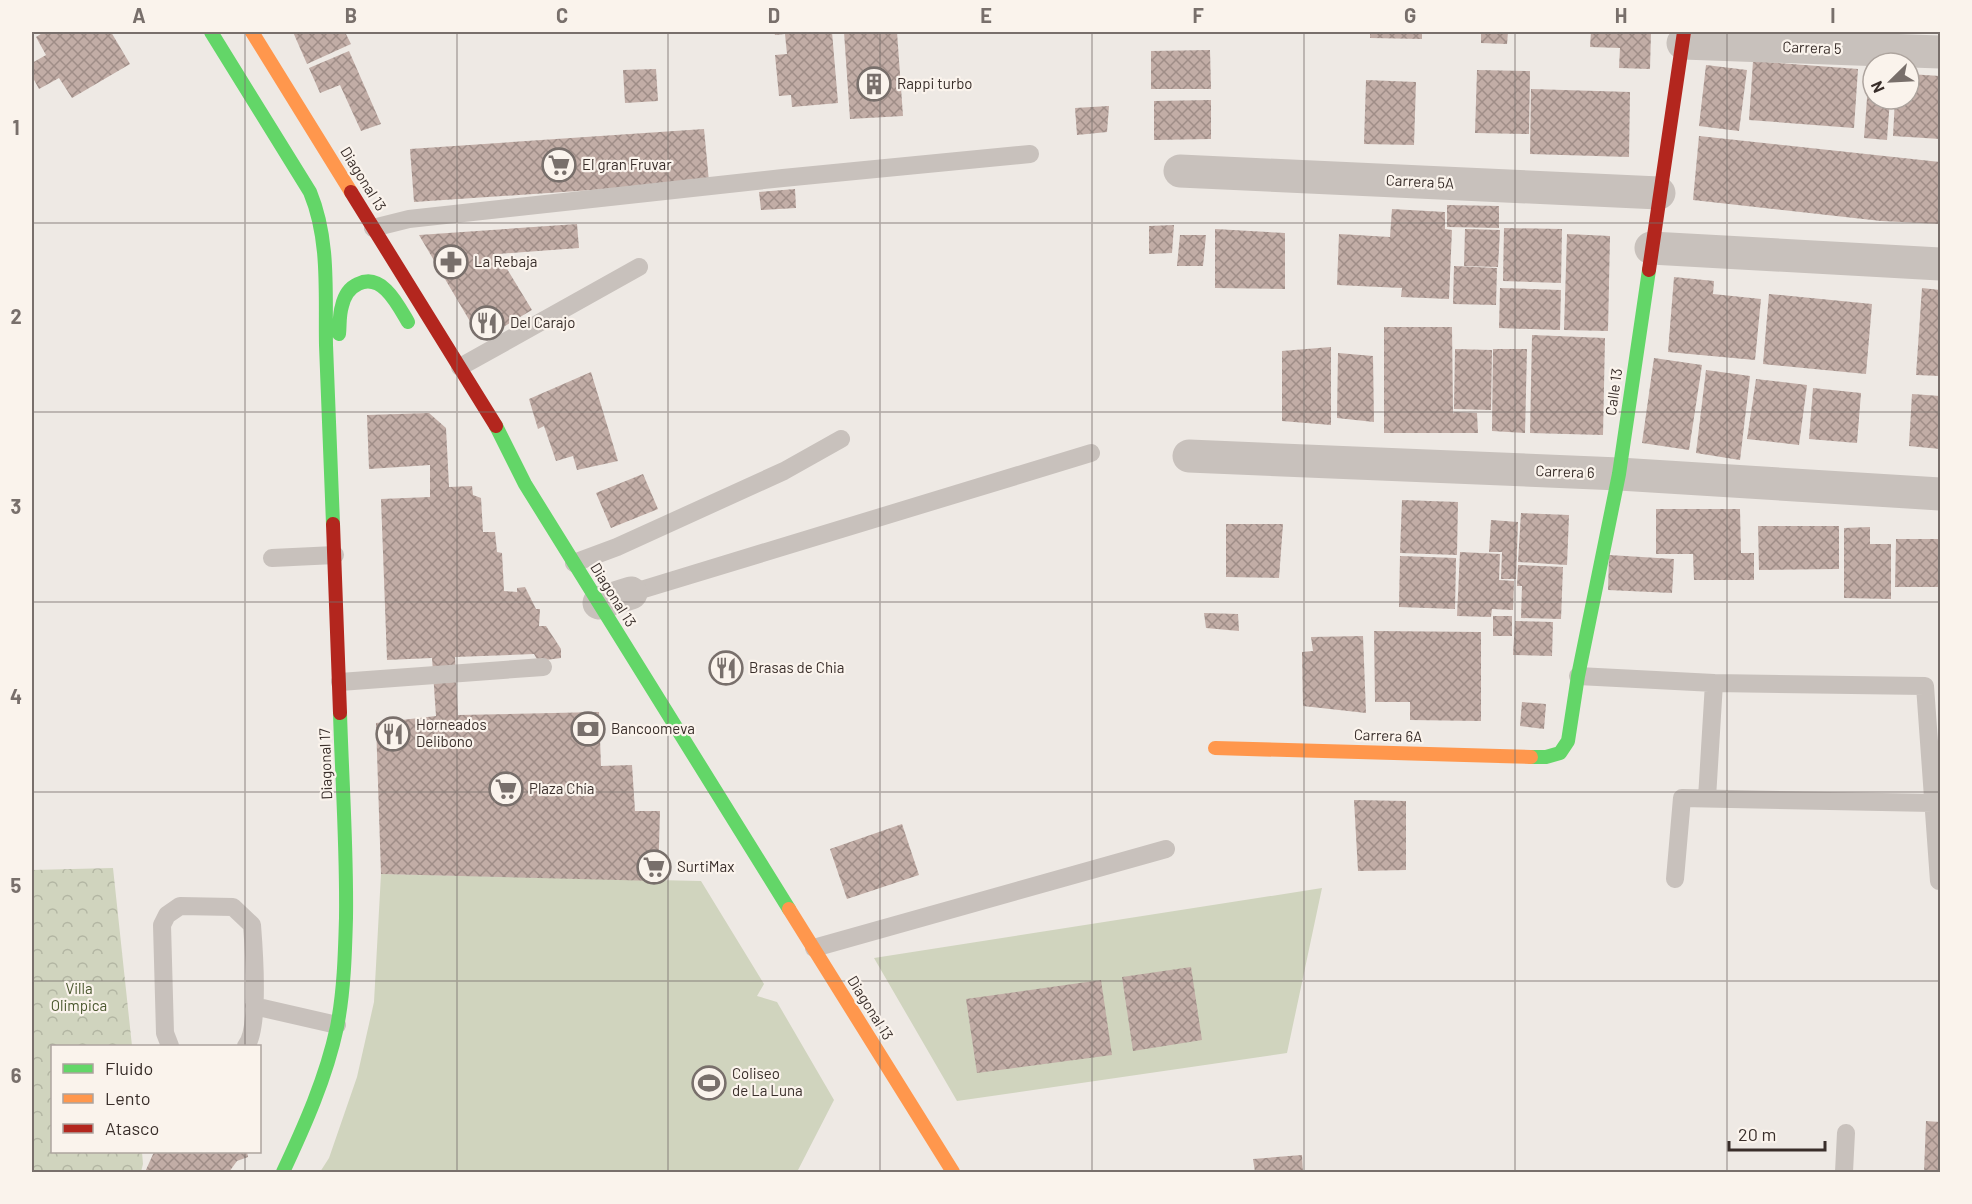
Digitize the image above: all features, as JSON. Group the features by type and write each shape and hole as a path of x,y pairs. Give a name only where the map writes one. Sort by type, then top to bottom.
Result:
{"main road":[{"path":"211,32 300,175 318,211 324,255 326,344"},
{"name":"Diagonal 13","path":"252,32 498,429 525,484 952,1173"},
{"name":"Calle 13","path":"1560,753 1568,741 1578,676 1619,474 1683,37"},
{"path":"326,344 340,334 342,304 350,288 362,281 378,282 391,294 416,335"},
{"name":"Diagonal 17","path":"283,1173 309,1118 323,1077 337,1025 343,968 346,907 340,682 326,344"},
{"path":"477,420 498,429"},
{"name":"Carrera 6A","path":"1215,748 1546,757 1560,753"}],"street":[{"name":"Carrera 5","path":"1683,37 1941,52"},
{"name":"Carrera 5A","path":"1180,171 1659,193"},
{"path":"1651,248 1941,264"},
{"name":"Carrera 6","path":"1189,456 1619,474 1941,494"},
{"path":"599,603 631,593"}],"lane":[{"path":"373,228 409,219 783,178 1030,154"},
{"path":"460,367 639,267"},
{"path":"574,562 617,547 784,471 841,439"},
{"path":"631,593 1091,453"},
{"path":"272,558 335,555"},
{"path":"340,682 543,667"},
{"path":"1578,676 1714,683 1925,686 1939,881"},
{"path":"1707,798 1714,683"},
{"path":"1675,879 1682,798 1933,803"},
{"path":"814,948 1166,849"},
{"path":"169,1045 165,1033 162,925 167,915 180,906 233,907 252,925 254,1006 253,1027 248,1045"},
{"path":"254,1006 337,1025"},
{"path":"1844,1173 1846,1133"}],"green space":[{"name":"Villa Olimpica","path":"113,868 132,1045 51,1045 51,1153 142,1153 141,1172 32,1172 32,870"},
{"path":"381,874 701,881 764,984 757,996 777,1002 834,1100 797,1172 320,1172 329,1158 357,1077 374,1002"},
{"path":"1322,888 1287,1053 957,1101 874,958"}],"building":[{"path":"44,32 111,32 130,64 72,98 59,78 39,89 32,76 32,63 46,55 36,37"},
{"path":"293,32 345,32 351,44 307,64"},
{"path":"774,32 832,32 838,103 792,107 791,95 779,96 775,55 787,54 785,34 775,35"},
{"name":"Rappi turbo","path":"844,32 897,32 903,116 850,119"},
{"path":"1370,32 1422,32 1422,39 1370,38"},
{"path":"1481,32 1508,32 1507,44 1481,43"},
{"path":"1591,32 1651,32 1650,69 1619,68 1620,48 1590,47"},
{"path":"1210,50 1211,89 1151,89 1151,51"},
{"path":"349,51 381,124 361,131 340,85 320,93 309,68"},
{"path":"1753,61 1858,69 1854,128 1749,120"},
{"path":"1706,65 1747,70 1739,131 1699,126"},
{"path":"656,69 658,101 625,103 623,70"},
{"path":"1477,70 1530,71 1529,134 1475,133"},
{"path":"1921,75 1940,76 1940,139 1893,136 1894,111 1921,111"},
{"path":"1366,80 1416,82 1414,145 1364,144"},
{"path":"1531,89 1630,92 1629,157 1530,154"},
{"path":"1211,100 1211,139 1154,140 1154,101"},
{"path":"1109,106 1107,132 1077,135 1075,108"},
{"path":"1866,111 1889,111 1887,140 1864,138"},
{"name":"El gran Fruvar","path":"704,129 709,182 414,202 410,149"},
{"path":"1699,136 1940,162 1940,224 1881,221 1693,200"},
{"path":"795,189 796,208 761,210 759,192"},
{"path":"1447,205 1499,206 1499,228 1447,227"},
{"path":"1392,209 1445,212 1445,229 1452,230 1449,299 1401,297 1402,288 1337,285 1339,234 1390,237"},
{"path":"577,224 579,248 498,254 532,310 481,340 419,235"},
{"path":"1174,225 1172,253 1149,254 1149,226"},
{"path":"1504,228 1562,229 1561,283 1503,281"},
{"path":"1215,229 1285,233 1285,289 1215,288"},
{"path":"1465,229 1500,230 1498,267 1464,266"},
{"path":"1567,234 1610,236 1608,331 1564,330"},
{"path":"1180,235 1206,235 1203,266 1177,266"},
{"path":"1454,266 1497,268 1496,305 1453,304"},
{"path":"1674,277 1714,281 1713,294 1761,299 1755,360 1668,352"},
{"path":"1500,288 1561,290 1560,330 1499,328"},
{"path":"1922,288 1940,290 1940,376 1916,375"},
{"path":"1769,294 1872,304 1866,374 1763,364"},
{"path":"1384,327 1452,327 1453,414 1454,412 1477,413 1478,433 1384,433"},
{"path":"1532,335 1605,338 1603,435 1530,433"},
{"path":"1331,347 1331,425 1282,421 1282,351"},
{"path":"1455,349 1492,350 1491,410 1454,409"},
{"path":"1493,349 1527,349 1525,433 1492,431"},
{"path":"1338,353 1373,356 1374,422 1337,418"},
{"path":"1654,358 1702,365 1689,450 1642,443"},
{"path":"1706,370 1750,376 1740,460 1696,453"},
{"path":"591,372 618,461 577,470 573,456 556,461 544,426 538,429 529,399"},
{"path":"1756,379 1807,385 1799,445 1747,439"},
{"path":"1813,388 1861,393 1857,443 1809,439"},
{"path":"1912,394 1940,396 1940,449 1909,446"},
{"path":"429,413 446,428 449,487 472,486 473,495 481,498 483,532 495,532 497,552 502,553 504,591 517,592 517,588 525,587 536,609 540,609 539,626 546,626 561,649 561,658 538,661 534,654 455,657 458,715 599,712 601,766 632,765 635,811 660,811 658,881 381,874 376,723 436,716 432,658 387,660 381,499 430,497 430,465 369,469 367,415"},
{"path":"643,474 658,509 611,528 596,493"},
{"path":"1402,500 1458,502 1457,555 1400,553"},
{"path":"1656,509 1740,509 1741,553 1754,553 1754,580 1694,580 1693,554 1656,554"},
{"path":"1521,513 1569,515 1567,565 1518,562"},
{"path":"1491,520 1518,522 1516,579 1501,579 1502,552 1489,552"},
{"path":"1226,524 1283,524 1279,578 1226,577"},
{"path":"1758,526 1839,526 1839,569 1759,570"},
{"path":"1870,527 1870,544 1891,544 1891,599 1844,598 1844,528"},
{"path":"1896,539 1940,539 1940,587 1895,587"},
{"path":"1460,552 1500,554 1499,580 1514,581 1513,610 1492,609 1491,617 1457,616"},
{"path":"1609,555 1674,559 1672,593 1608,590"},
{"path":"1400,556 1456,558 1455,609 1399,607"},
{"path":"1518,565 1563,567 1561,619 1521,618 1522,586 1517,586"},
{"path":"1204,613 1238,614 1239,631 1206,628"},
{"path":"1493,616 1512,616 1512,636 1493,636"},
{"path":"1515,621 1553,622 1552,656 1513,655"},
{"path":"1374,631 1481,632 1481,721 1410,720 1410,702 1375,702"},
{"path":"1363,636 1366,713 1303,706 1302,652 1313,651 1311,637"},
{"path":"1522,702 1546,704 1544,729 1520,726"},
{"path":"1354,800 1406,801 1406,870 1358,871"},
{"path":"902,824 919,875 847,899 830,849"},
{"path":"1191,967 1202,1040 1133,1051 1122,977"},
{"path":"1101,980 1112,1055 977,1073 966,999"},
{"path":"1926,1121 1940,1122 1940,1172 1924,1172"},
{"path":"154,1153 247,1153 248,1157 237,1161 229,1172 145,1172"},
{"path":"1302,1155 1303,1172 1255,1172 1253,1159"}],"traffic: fast":[{"path":"211,32 310,192 321,229 325,267 333,524"},
{"path":"1531,757 1546,757 1560,753 1568,741 1578,676 1619,474 1649,270"},
{"path":"339,334 340,313 346,296 355,286 367,281 382,286 408,322"},
{"path":"496,426 525,484 789,909"},
{"path":"283,1172 321,1083 337,1027 341,1000 345,959 346,892 340,713"}],"traffic: slow":[{"path":"252,32 351,192"},
{"path":"1215,748 1531,757"},
{"path":"789,909 953,1172"}],"traffic: jam":[{"path":"1649,270 1684,32"},
{"path":"351,192 496,426"},
{"path":"333,524 340,713"}],"place":[{"name":"Rappi turbo","path":"874,84"},
{"name":"El gran Fruvar","path":"559,165"},
{"name":"La Rebaja","path":"451,262"},
{"name":"Del Carajo","path":"487,323"},
{"name":"Brasas de Chia","path":"726,668"},
{"name":"Bancoomeva","path":"588,729"},
{"name":"Horneados Delibono","path":"393,734"},
{"name":"Plaza Chía","path":"506,789"},
{"name":"SurtiMax","path":"654,867"},
{"name":"Coliseo de La Luna","path":"709,1083"}]}
